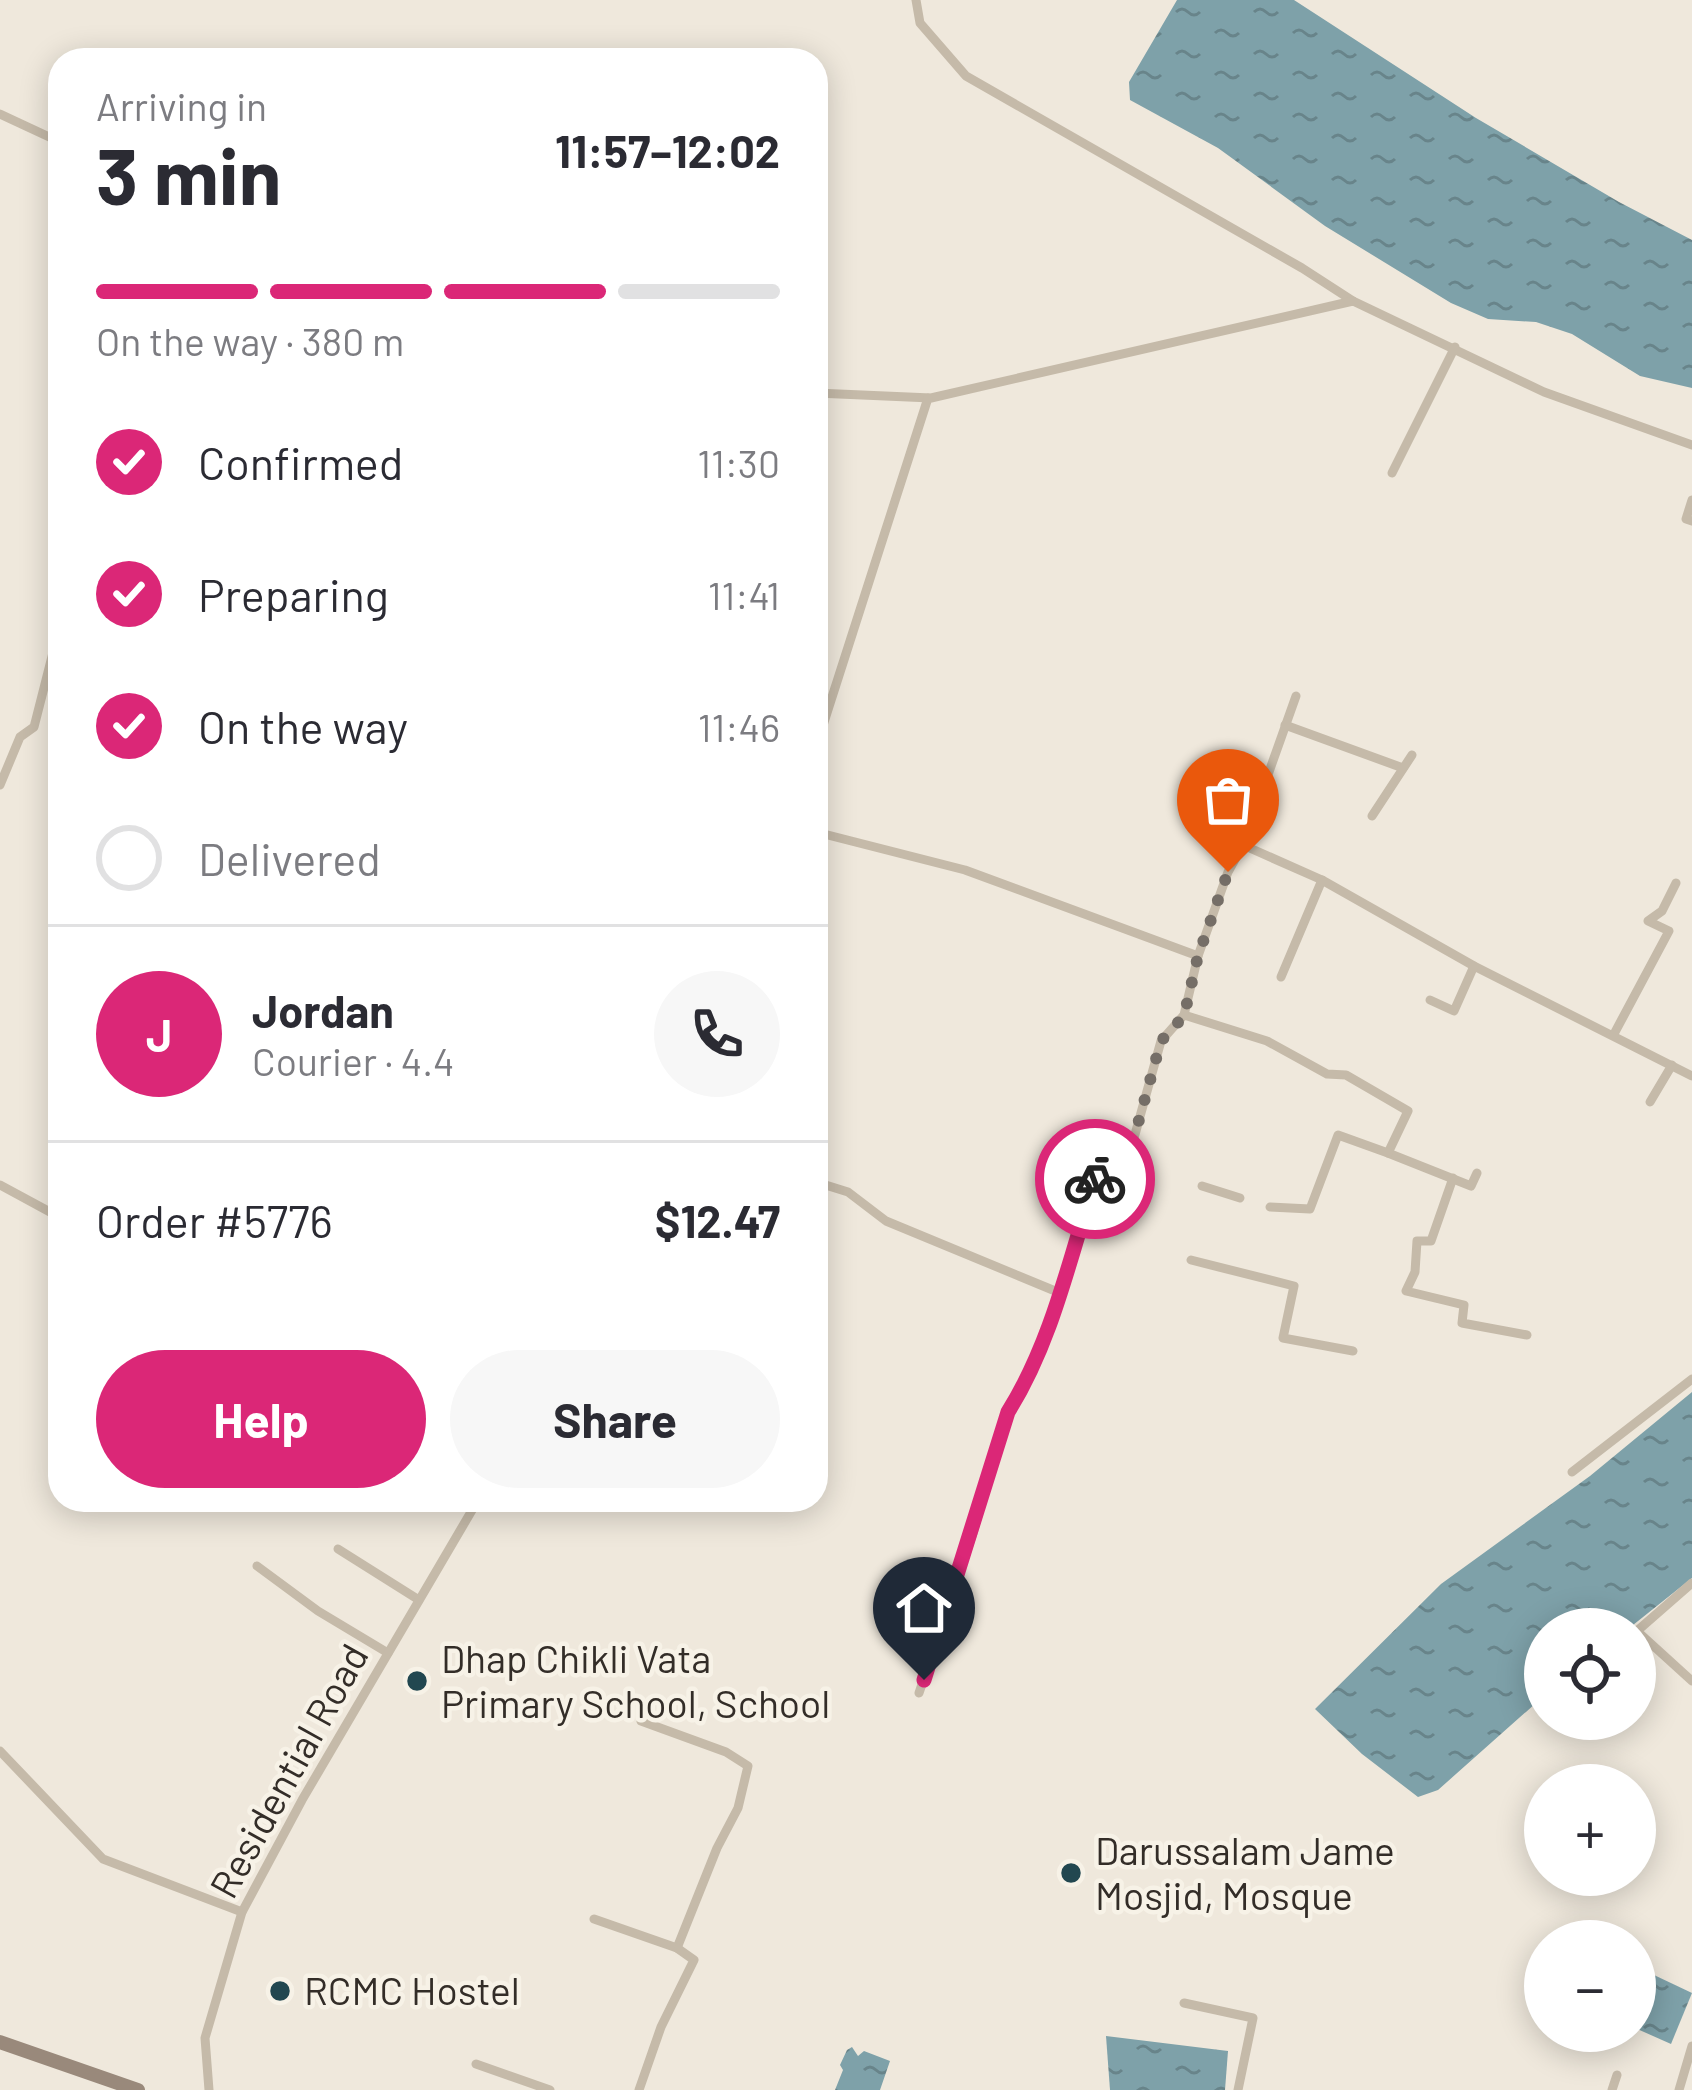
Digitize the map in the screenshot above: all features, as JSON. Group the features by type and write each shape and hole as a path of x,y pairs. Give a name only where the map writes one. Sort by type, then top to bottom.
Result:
{"main road":[{"path":"0,2042 138,2090"}],"street":[{"path":"916,0 920,23 966,76 1353,301 1544,392 1692,445"},
{"path":"0,113 48,136"},
{"path":"828,394 928,398 1353,301"},
{"path":"1392,473 1455,346"},
{"path":"828,710 928,398"},
{"path":"1692,500 1686,519 1692,520"},
{"path":"0,785 20,737 34,727 48,672"},
{"path":"919,1693 1008,1412 1022,1391 1060,1294 1101,1158 1129,1156 1161,1041 1184,1016 1198,956 1296,696"},
{"path":"1286,725 1403,768"},
{"path":"1372,815 1412,754"},
{"path":"828,835 965,870 1198,956"},
{"path":"1243,845 1322,880 1474,966 1692,1076"},
{"path":"1281,976 1322,880"},
{"path":"1614,1034 1669,931 1648,921 1662,910 1676,883"},
{"path":"1430,1000 1454,1011 1474,966"},
{"path":"1184,1016 1267,1041 1327,1074 1346,1075 1408,1111 1388,1154"},
{"path":"1650,1102 1672,1065"},
{"path":"1270,1208 1310,1209 1338,1135 1472,1186 1477,1173"},
{"path":"1454,1178 1431,1241 1417,1241 1415,1272 1406,1291 1464,1305 1462,1323 1527,1335"},
{"path":"0,1184 48,1211"},
{"path":"828,1186 848,1192 886,1221 1060,1294"},
{"path":"1202,1186 1240,1198"},
{"path":"1191,1260 1294,1286 1283,1339 1352,1351"},
{"path":"1572,1472 1692,1379"},
{"name":"Residential Road","path":"209,2090 205,2038 242,1912 471,1512"},
{"path":"338,1549 419,1600"},
{"path":"257,1566 318,1611 388,1653"},
{"path":"1656,1614 1692,1583"},
{"path":"1656,1648 1692,1681"},
{"path":"641,1721 726,1752 748,1766 738,1808 677,1948"},
{"path":"0,1751 103,1859 242,1912"},
{"path":"594,1919 677,1948 694,1960 661,2027 639,2090"},
{"path":"1184,2003 1253,2018 1239,2086 1256,2090"},
{"path":"1679,2090 1692,2046"},
{"path":"476,2064 550,2090"},
{"path":"1612,2090 1617,2075"}],"water":[{"path":"1177,0 1294,0 1476,118 1692,240 1692,388 1640,376 1572,334 1536,322 1488,319 1451,303 1325,226 1218,148 1130,100 1129,82"},
{"path":"1692,1392 1692,1578 1654,1608 1524,1608 1524,1714 1438,1790 1418,1797 1362,1754 1315,1709 1441,1584 1590,1476"},
{"path":"1656,1976 1692,1993 1671,2044 1656,2037"},
{"path":"1106,2036 1228,2051 1225,2090 1110,2090"},
{"path":"852,2047 858,2056 864,2051 890,2061 880,2090 835,2090 843,2070 840,2065"}],"way so far":[{"path":"1095,1179 1101,1158 1129,1156 1161,1041 1184,1016 1198,956 1228,872"}],"place":[{"name":"Dhap Chikli Vata Primary School, School","path":"417,1681"},
{"name":"Darussalam Jame Mosjid, Mosque","path":"1071,1873"},
{"name":"RCMC Hostel","path":"280,1991"}],"route":[{"path":"924,1680 1008,1412 1022,1391 1060,1294 1095,1179"}]}
